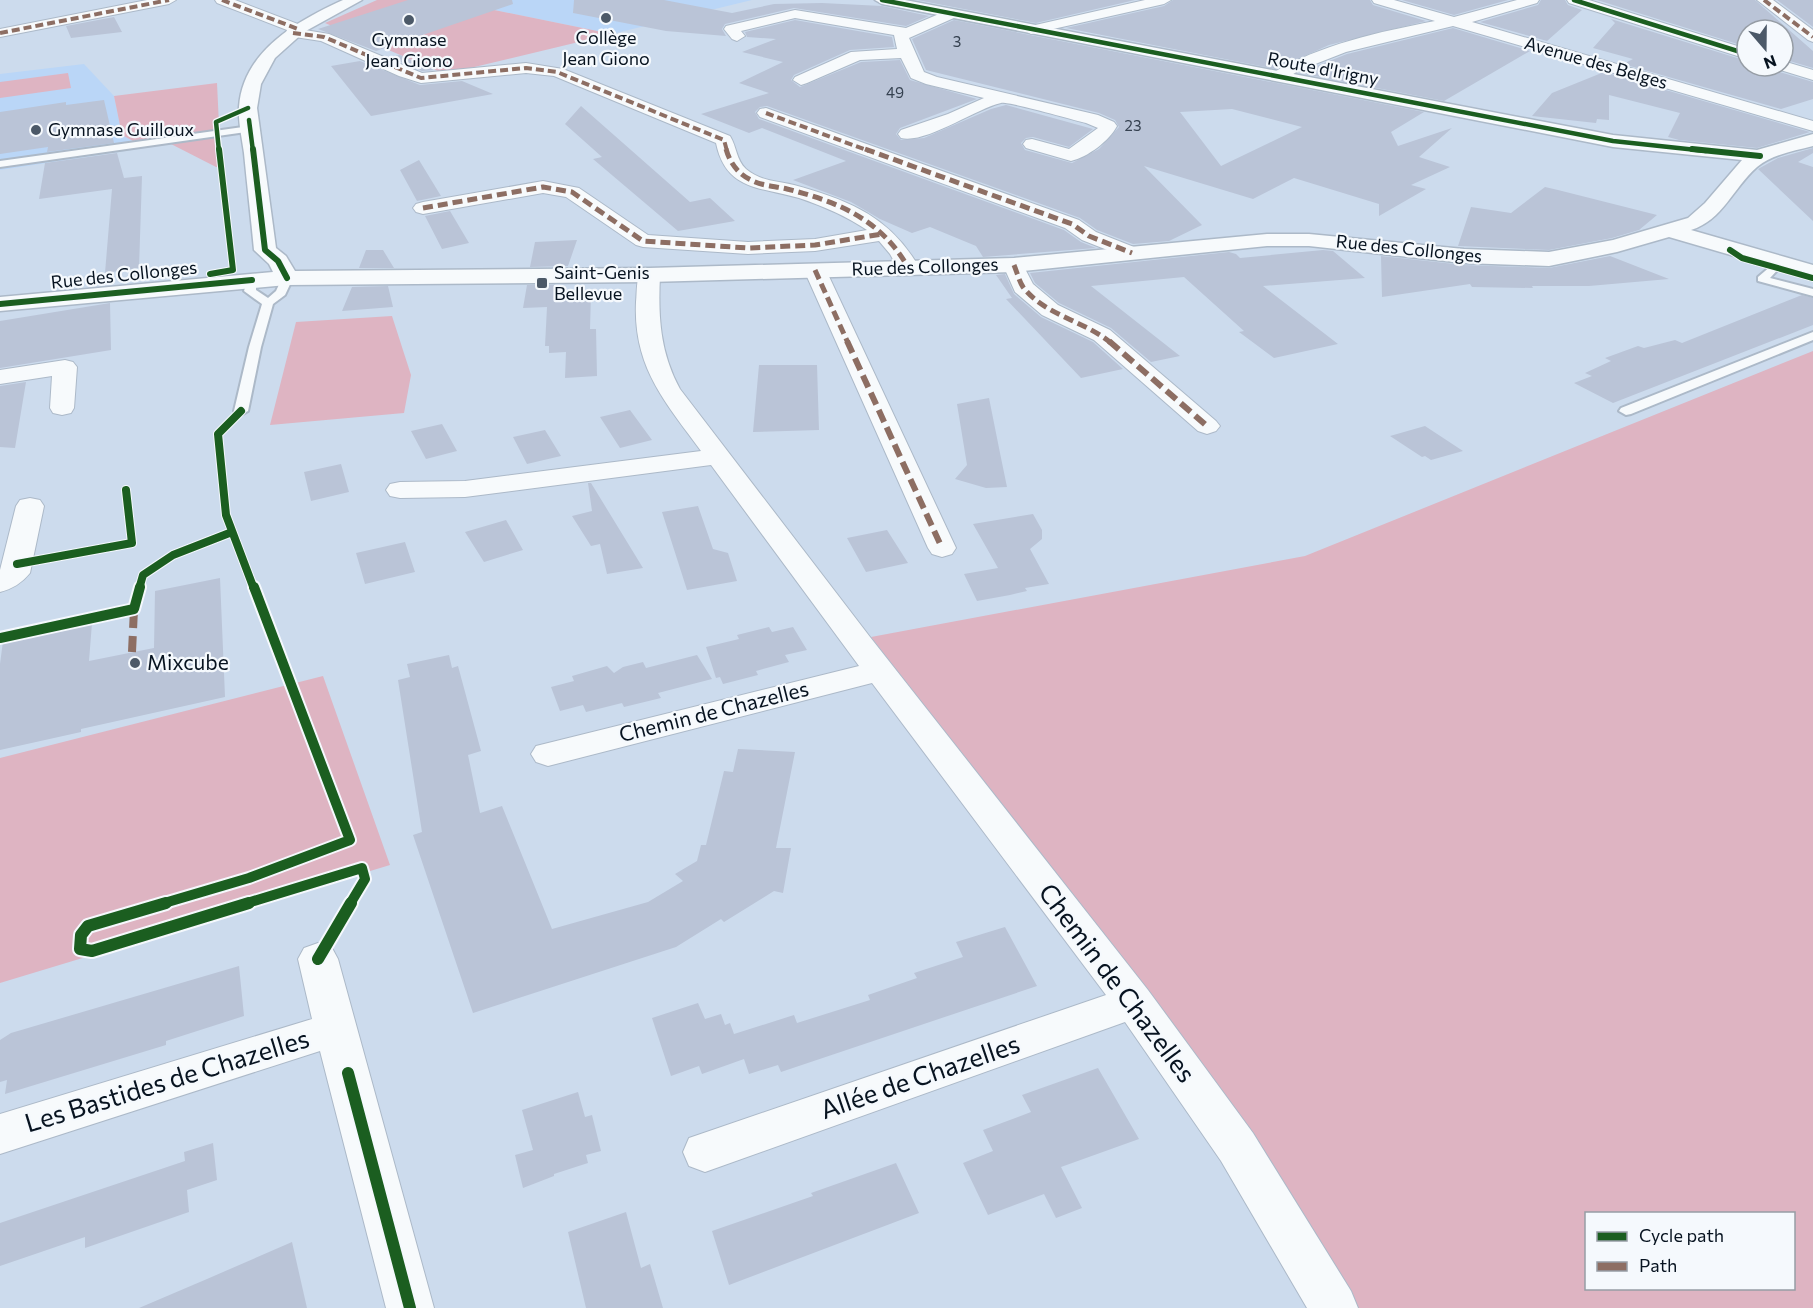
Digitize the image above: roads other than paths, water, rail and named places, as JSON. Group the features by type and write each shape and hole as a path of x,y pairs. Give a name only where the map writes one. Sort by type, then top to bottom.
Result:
{"street":[{"path":"0,33 169,0"},
{"path":"222,0 296,31 324,37 421,78 526,68 557,72 724,140 728,160 747,179 814,197 858,213 901,250 909,269"},
{"path":"252,280 257,263 265,250 248,108 252,84 259,68 269,55 296,31 311,20 355,0"},
{"name":"Route d'Irigny","path":"882,0 1613,141 1760,156"},
{"path":"1031,30 1164,0"},
{"name":"Avenue des Belges","path":"1379,0 1813,126"},
{"path":"1278,77 1287,71 1337,51 1532,0"},
{"path":"1574,0 1735,50"},
{"path":"1764,0 1813,37"},
{"path":"737,36 731,29 795,14 906,33"},
{"path":"951,14 906,33 900,38 917,75 1092,119 1108,126 1104,135 1071,156 1032,144"},
{"path":"801,80 857,55 906,53"},
{"path":"1795,70 1813,75"},
{"path":"907,134 954,118 1001,97"},
{"path":"766,114 1072,224 1089,236 1132,253"},
{"name":"Rue des Collonges","path":"0,304 287,278 649,275 1014,265 1267,240 1309,240 1464,256 1549,259 1617,246 1671,231 1705,217 1742,173 1760,156 1813,140"},
{"path":"423,208 543,187 572,192 643,241 748,248 815,245 882,234"},
{"path":"1671,231 1813,272"},
{"path":"265,250 278,261 287,278"},
{"path":"1014,265 1023,287 1050,310 1102,335 1207,426"},
{"path":"815,270 942,548"},
{"name":"Chemin de Chazelles","path":"649,275 646,326 656,370 669,391 1134,1002 1238,1147 1334,1308"},
{"path":"0,377 65,368 62,408"},
{"path":"400,490 465,489 688,462 718,456"},
{"path":"0,583 15,573 30,506"},
{"name":"Chemin de Chazelles","path":"548,754 880,671"},
{"path":"318,959 410,1308"},
{"name":"Allée de Chazelles","path":"705,1152 1134,1002"},
{"name":"Les Bastides de Chazelles","path":"0,1134 335,1029"}],"lane":[{"path":"0,164 250,129"},
{"path":"1778,263 1762,279 1813,292"},
{"path":"241,411 255,347 268,303 281,293 287,278"},
{"path":"252,280 250,291 268,303"},
{"path":"1626,411 1813,336"}],"place":[{"name":"Collège Jean Giono","path":"606,18"},
{"name":"Gymnase Jean Giono","path":"409,20"},
{"name":"Gymnase Guilloux","path":"36,130"},
{"name":"Saint-Genis Bellevue","path":"542,283"},
{"name":"Mixcube","path":"135,663"}]}
